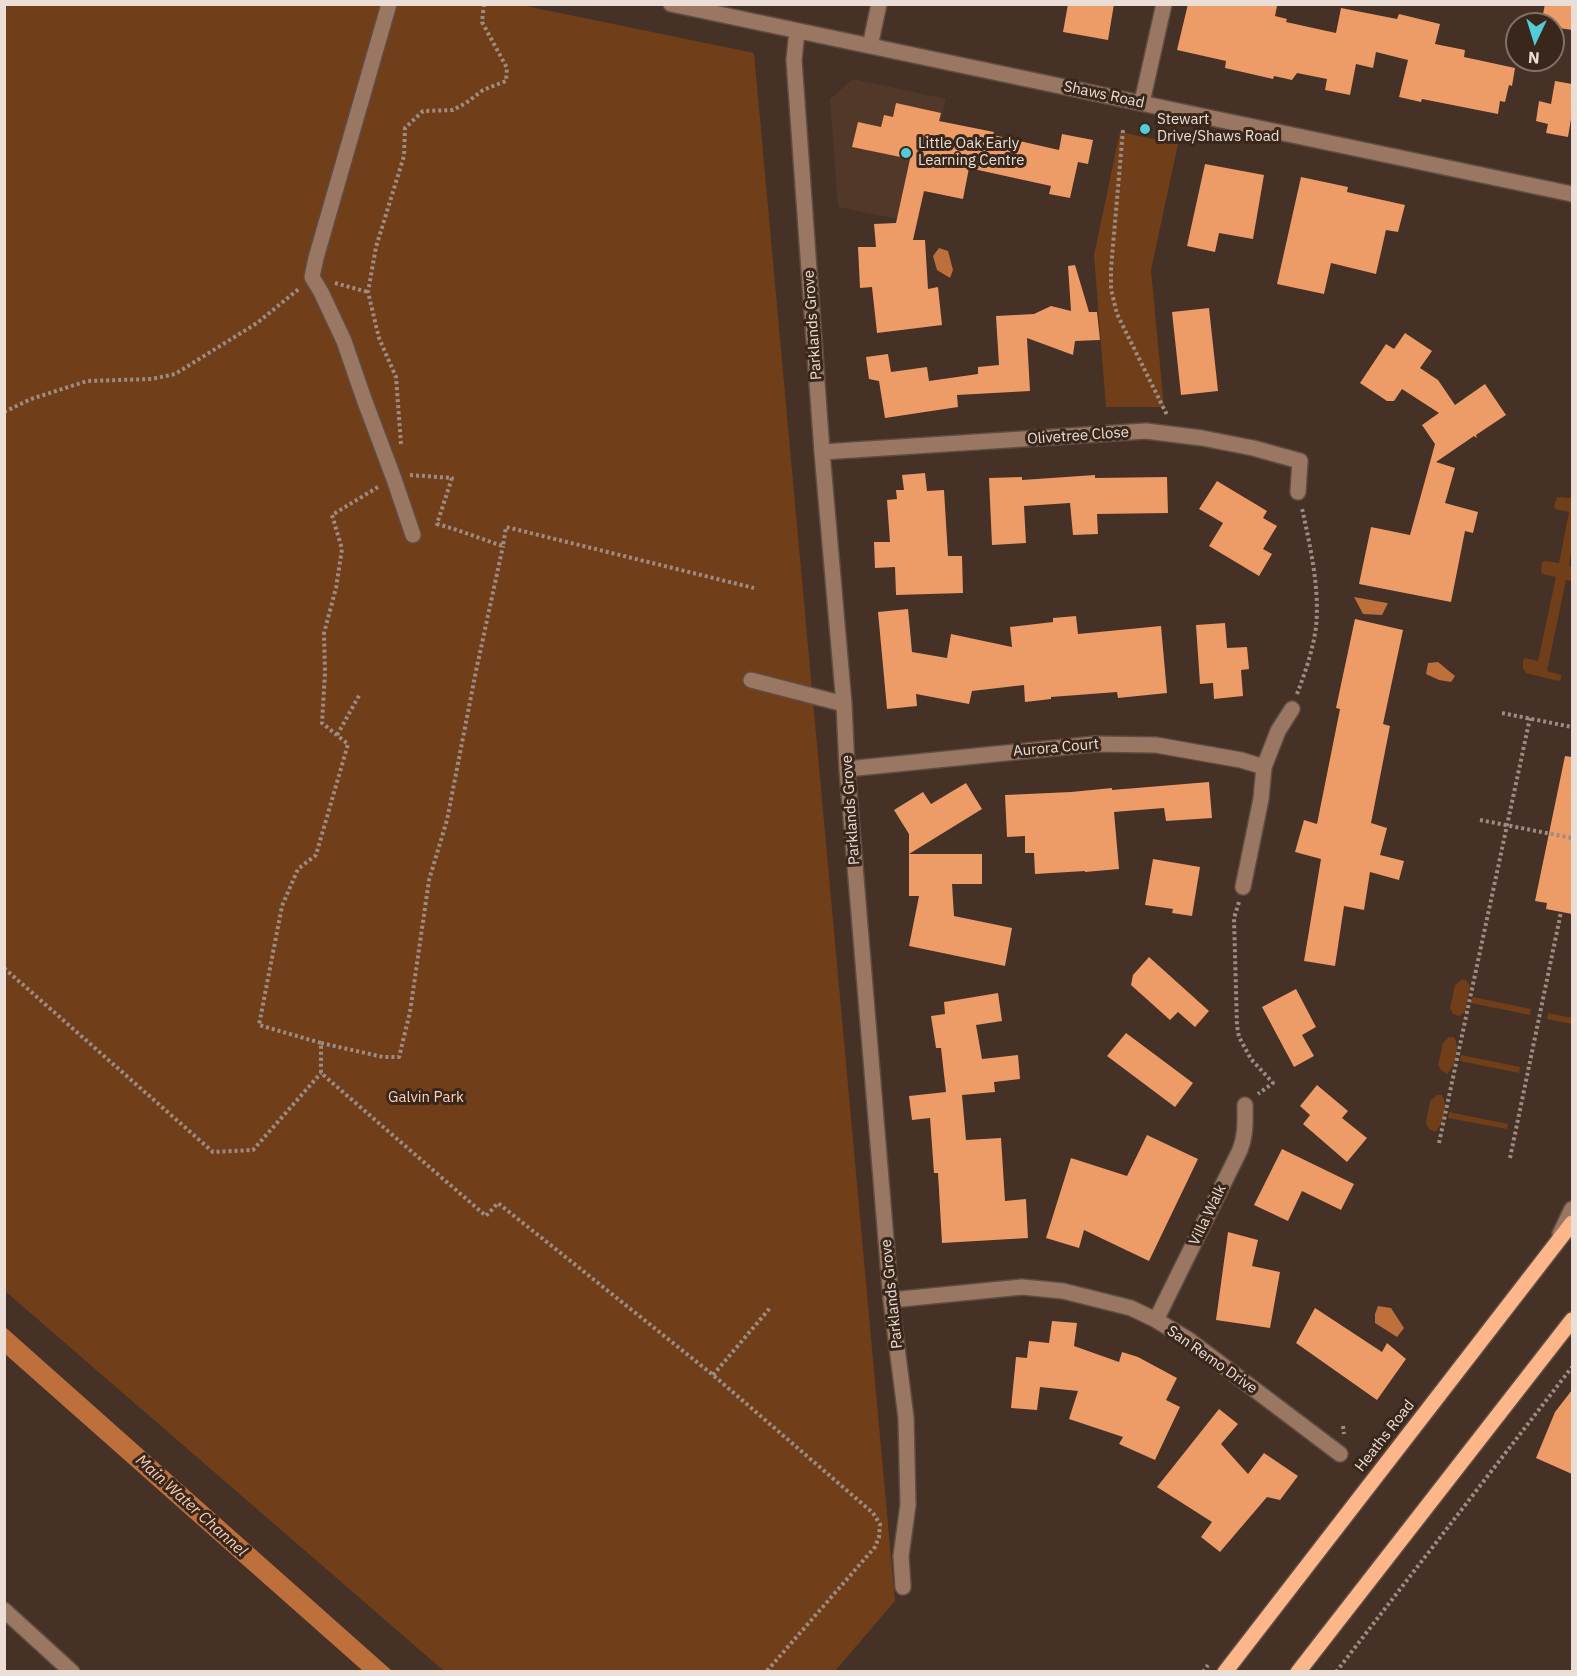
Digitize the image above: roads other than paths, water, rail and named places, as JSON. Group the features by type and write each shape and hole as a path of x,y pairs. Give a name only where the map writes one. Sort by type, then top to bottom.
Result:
{"main road":[{"name":"Heaths Road","path":"1225,1671 1572,1223"},
{"path":"1298,1671 1572,1320"}],"street":[{"path":"389,4 312,277 344,341 412,536"},
{"name":"Shaws Road","path":"671,4 1572,194"},
{"path":"870,46 879,4"},
{"path":"1142,102 1164,4"},
{"name":"Parklands Grove","path":"797,31 794,60 822,452 891,1300 906,1418 908,1505 901,1556 903,1587"},
{"name":"Olivetree Close","path":"822,452 1146,431 1202,438 1300,461 1299,492"},
{"path":"751,680 844,704"},
{"path":"1243,887 1262,799 1264,766 1278,731 1292,709"},
{"name":"Aurora Court","path":"847,769 1095,744 1156,745 1264,766"},
{"name":"Villa Walk","path":"1156,1320 1240,1150 1246,1128 1245,1105"},
{"path":"1554,1248 1572,1209"},
{"name":"San Remo Drive","path":"891,1300 1022,1287 1063,1291 1131,1308 1189,1340 1341,1454"},
{"path":"4,1610 72,1671"}],"water":[{"path":"939,248 948,251 953,270 950,278 937,270 933,256"},
{"path":"1354,597 1388,603 1382,615 1363,614"},
{"path":"1438,662 1455,676 1451,682 1426,674 1428,663"},
{"path":"1378,1306 1391,1308 1404,1328 1397,1337 1375,1323"},
{"name":"Main Water Channel","path":"5,1327 392,1671 363,1671 5,1354"}],"place":[{"name":"Stewart Drive/Shaws Road","path":"1145,129"},
{"name":"Little Oak Early Learning Centre","path":"906,153"}],"park label":[{"name":"Galvin Park","path":"426,1098"}]}
